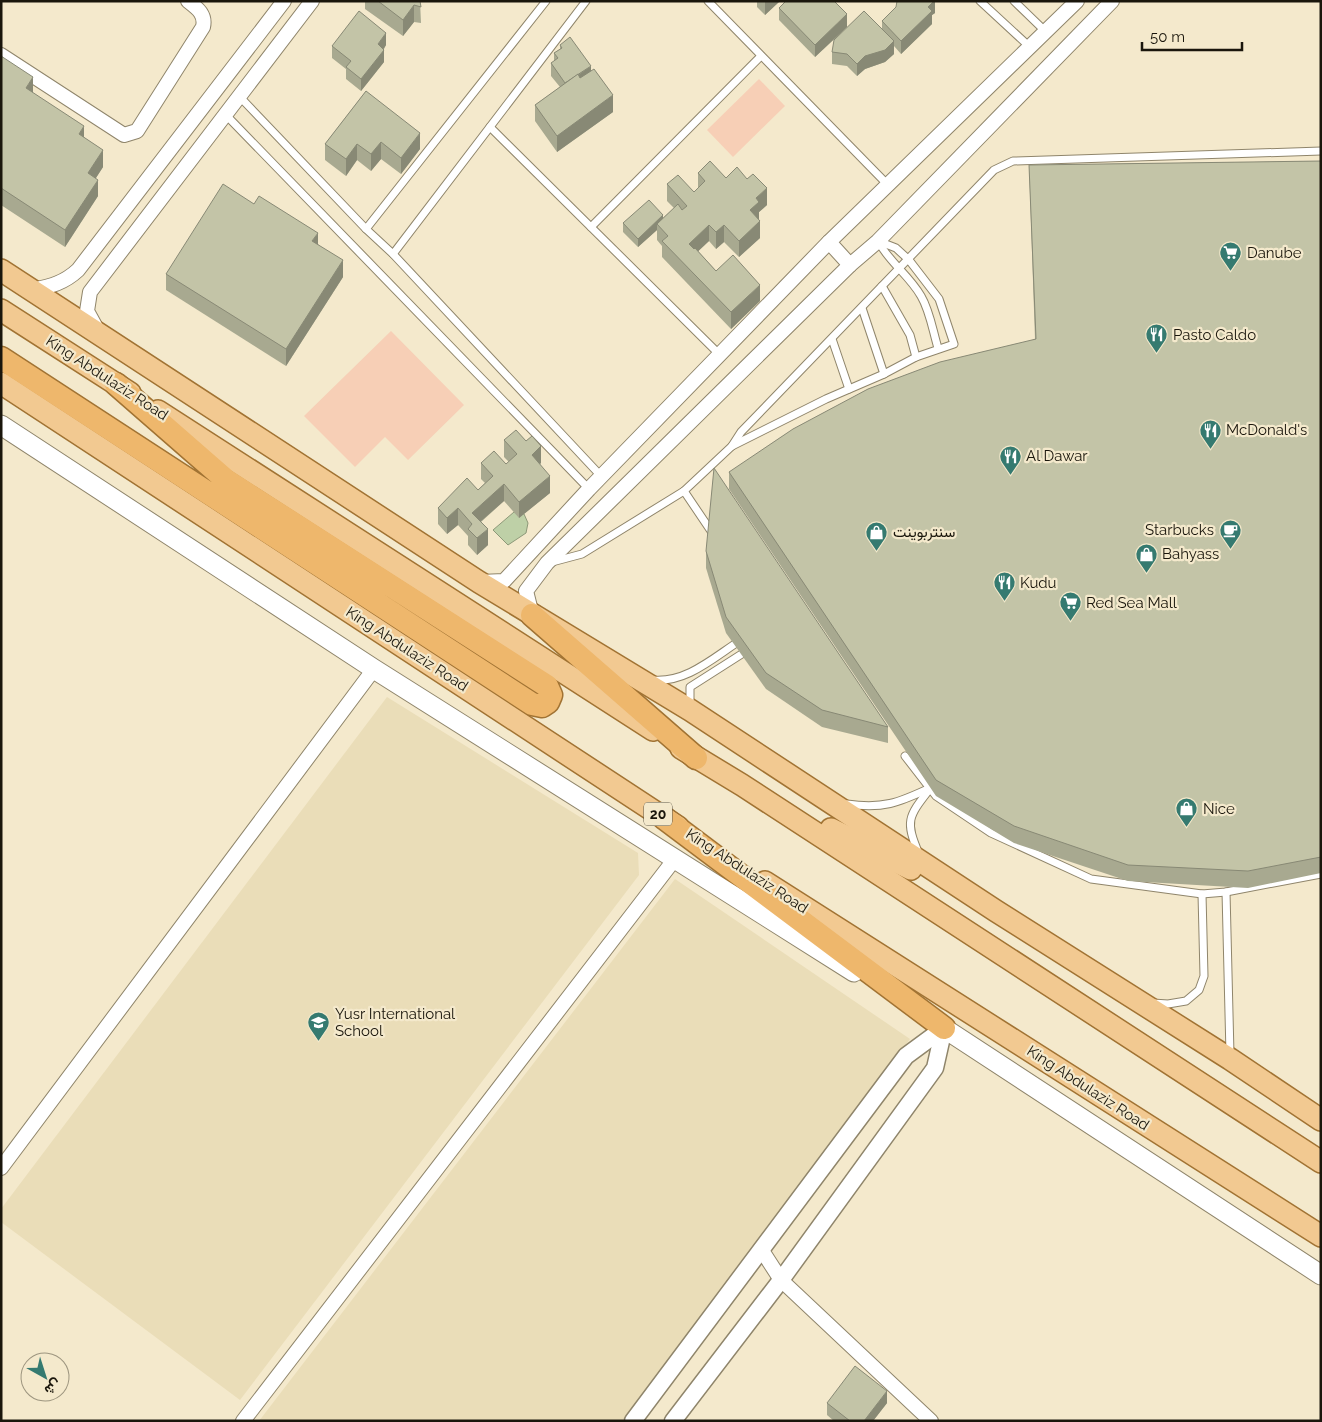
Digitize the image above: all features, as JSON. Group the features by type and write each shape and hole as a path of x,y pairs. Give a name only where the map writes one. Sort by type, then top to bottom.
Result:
{"highway":[{"path":"1,358 532,704 542,706 548,702 551,695 547,686 226,480 116,384"},
{"path":"532,615 696,758"},
{"path":"664,818 944,1028"}],"main road":[{"path":"1,270 479,582 690,710 996,911 1230,1059 1321,1120"},
{"name":"King Abdulaziz Road","path":"1,310 696,758 742,785 1321,1162"},
{"name":"King Abdulaziz Road","path":"1,383 664,818 1321,1236"},
{"path":"1,425 374,669 674,860 944,1028 1321,1275"},
{"path":"742,785 996,911"}],"street":[{"path":"1,55 124,135 128,135 137,131 203,27 204,18 188,1"},
{"path":"33,290 54,286 66,280 78,270 284,1"},
{"path":"98,332 88,311 87,301 90,292 312,1"},
{"path":"479,582 504,581 601,476 829,242 1077,1"},
{"path":"532,615 526,591 547,563 850,265 878,241 1112,1"},
{"path":"829,242 850,265"},
{"path":"78,270 78,278 82,281 90,284 97,282"},
{"path":"1,1168 374,669"},
{"path":"243,1421 674,860"},
{"path":"632,1421 906,1056 944,1028"},
{"path":"673,1421 781,1280 935,1068 944,1028"},
{"path":"761,1249 781,1280 931,1421"}],"lane":[{"path":"366,229 546,1"},
{"path":"393,254 586,1"},
{"path":"708,1 887,184"},
{"path":"980,1 1030,48"},
{"path":"1014,1 1046,33"},
{"path":"591,227 761,56"},
{"path":"239,96 366,229 393,254 601,476"},
{"path":"225,114 589,490"},
{"path":"490,126 720,354"},
{"path":"547,563 582,554 684,491 732,446 741,432 994,170 1013,161 1321,152"},
{"path":"732,446 916,357 954,344 939,299 909,260 896,248 878,241"},
{"path":"878,241 885,255 900,268 922,297 938,348"},
{"path":"882,286 910,335 916,357"},
{"path":"862,308 884,374"},
{"path":"832,338 849,389"},
{"path":"684,491 719,543"},
{"path":"638,677 671,680 687,675 748,635"},
{"path":"690,710 690,687 754,646"},
{"path":"905,756 936,796 991,833 1091,879 1202,894 1226,892 1321,874"},
{"path":"829,802 882,807 902,802 930,788"},
{"path":"923,863 909,830 914,809 930,788"},
{"path":"1226,892 1230,1059"},
{"path":"1104,979 1152,1003 1168,1004 1186,1000 1199,990 1204,976 1202,894"}],"shaded area":[{"path":"759,79 785,106 733,157 707,130"},
{"path":"391,331 464,405 408,460 385,437 355,467 304,416"},
{"path":"514,512 524,514 528,523 526,533 508,545 493,530"},
{"name":"Yusr International School","path":"387,697 638,853 639,875 240,1400 1,1222 1,1209"},
{"path":"675,879 910,1039 622,1421 259,1421"}],"building":[{"path":"378,1 420,1 421,7 414,5 403,20"},
{"path":"786,1 834,1 847,14 815,45 779,8"},
{"path":"897,1 934,1 928,7 932,11 901,41 882,21 896,7"},
{"path":"359,11 386,33 378,44 384,50 361,79 346,67 351,61 332,46"},
{"path":"864,11 894,41 885,50 865,56 857,64 847,54 832,52 834,40"},
{"path":"570,37 591,66 565,83 551,63 558,58 554,53 562,48 560,45"},
{"path":"1,56 33,77 26,88 84,126 79,134 103,150 88,173 98,180 65,230 1,188"},
{"path":"594,69 613,95 557,136 535,105 578,74 580,78"},
{"path":"366,91 420,133 401,158 381,142 371,154 357,144 346,159 325,144"},
{"path":"710,161 726,178 737,167 747,179 753,174 767,188 756,198 759,202 750,210 760,221 739,241 724,225 716,232 709,225 689,244 716,271 733,255 760,285 731,312 662,241 668,236 657,224 678,204 682,210 687,206 667,184 678,175 694,192 705,181 698,173"},
{"name":"Red Sea Mall","path":"1321,161 1321,857 1248,871 1128,865 1014,826 936,780 729,472 793,429 868,389 940,362 1036,339 1029,165"},
{"path":"223,184 254,204 259,196 318,233 312,241 343,260 286,349 166,274"},
{"path":"649,200 663,215 638,239 623,223"},
{"path":"516,430 526,441 532,436 541,446 532,455 550,476 519,502 504,484 472,513 488,529 477,538 468,529 472,524 458,508 447,518 438,508 467,478 478,490 493,476 481,463 494,451 506,464 517,454 504,440"},
{"path":"714,468 888,727 822,710 766,673 726,617 706,551"},
{"path":"855,1366 887,1391 864,1421 850,1421 827,1403"}],"place":[{"name":"Danube","path":"1231,272"},
{"name":"Pasto Caldo","path":"1157,354"},
{"name":"McDonald's","path":"1210,449"},
{"name":"Al Dawar","path":"1010,475"},
{"name":"Starbucks","path":"1230,549"},
{"name":"سنتربوينت","path":"877,551"},
{"name":"Bahyass","path":"1146,573"},
{"name":"Kudu","path":"1004,602"},
{"name":"Red Sea Mall","path":"1070,622"},
{"name":"Nice","path":"1187,828"},
{"name":"Yusr International School","path":"319,1042"}]}
